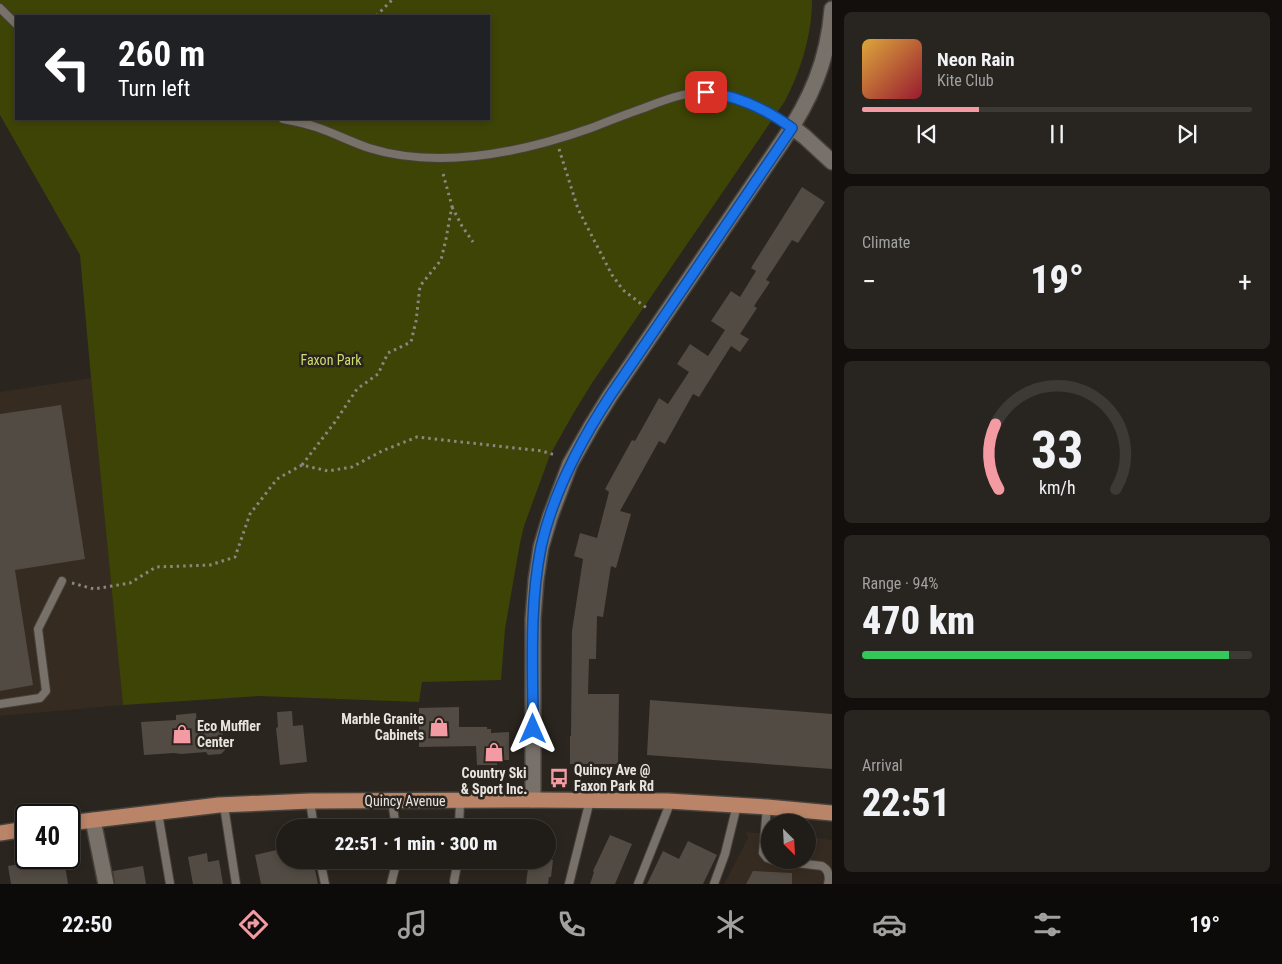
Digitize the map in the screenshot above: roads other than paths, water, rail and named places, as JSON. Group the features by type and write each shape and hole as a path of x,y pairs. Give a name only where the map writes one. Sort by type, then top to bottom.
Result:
{"main road":[{"name":"Quincy Avenue","path":"80,822 189,808 258,803 392,801 671,801 832,813"},
{"path":"0,833 15,831"}],"street":[{"path":"533,800 534,598 541,547 556,501 570,464 600,410 792,128 808,100 826,50 832,9"},
{"path":"792,128 805,137 832,162"},
{"path":"93,820 106,884"}],"lane":[{"path":"0,8 15,23"},
{"path":"287,120 316,127 375,150 397,155 439,158 484,156 531,146 674,97 706,92 728,95 752,104 778,117 792,128"},
{"path":"0,704 40,698 46,691 38,629 62,581"},
{"path":"569,884 590,800"},
{"path":"392,801 395,819"},
{"path":"460,801 460,819"},
{"path":"638,884 671,801"},
{"path":"310,802 313,819"},
{"path":"714,884 725,854 737,805"},
{"path":"224,806 236,884"},
{"path":"766,807 766,814"},
{"path":"158,813 170,884"},
{"path":"816,865 826,868 829,873 828,884"},
{"path":"322,869 325,884"},
{"path":"391,884 395,869"},
{"path":"454,881 456,869"}],"place":[{"name":"Marble Granite Cabinets","path":"439,727"},
{"name":"Eco Muffler Center","path":"182,734"},
{"name":"Country Ski & Sport Inc.","path":"494,752"},
{"name":"Quincy Ave @ Faxon Park Rd","path":"559,778"}],"park label":[{"name":"Faxon Park","path":"331,360"}]}
